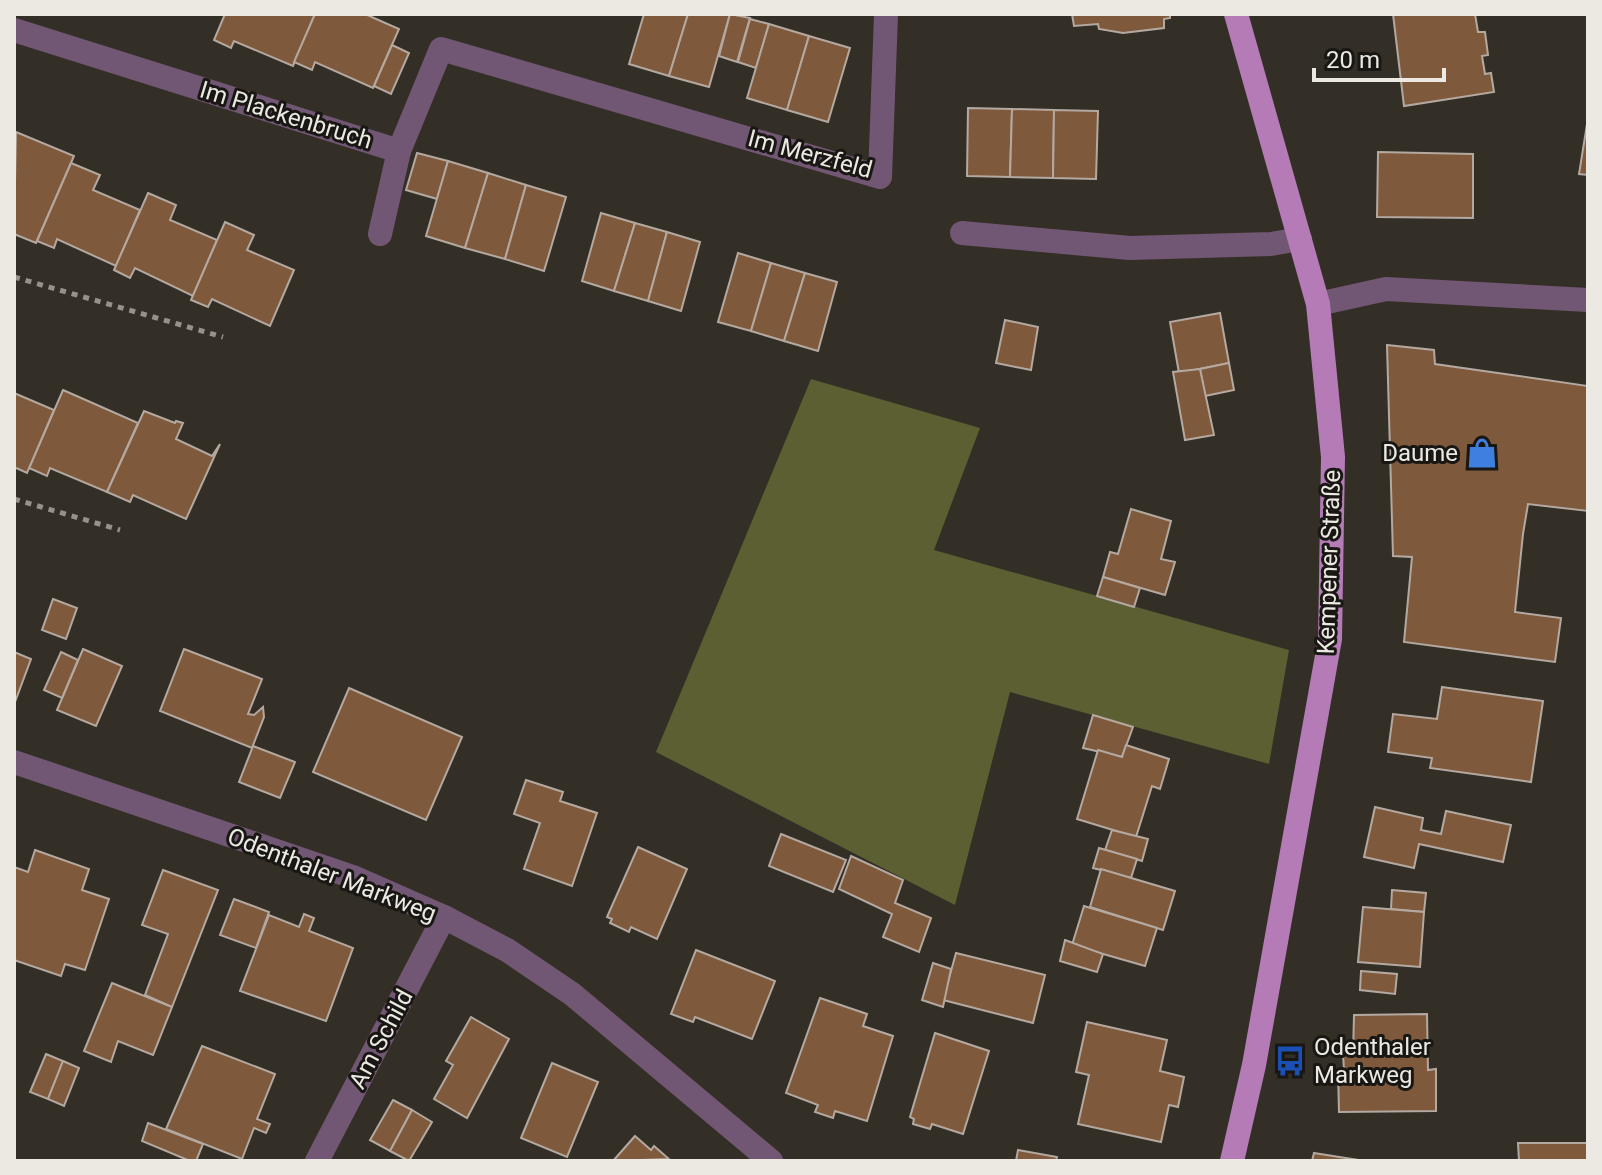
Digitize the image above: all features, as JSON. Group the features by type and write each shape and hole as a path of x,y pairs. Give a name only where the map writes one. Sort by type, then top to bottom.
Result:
{"main road":[{"name":"Kempener Straße","path":"1232,1161 1254,1065 1330,639 1333,457 1318,304 1236,14"}],"street":[{"name":"Im Merzfeld","path":"634,104 880,177 886,14"},
{"name":"Im Plackenbruch","path":"14,30 399,151 441,49 634,104"},
{"path":"380,234 399,151"},
{"path":"962,233 1130,248 1271,244 1300,239"},
{"path":"1318,304 1386,289 1588,300"},
{"name":"Odenthaler Markweg","path":"14,762 353,877 444,917 507,950 572,994 771,1161"},
{"name":"Am Schild","path":"317,1161 444,917"}],"path":[{"path":"14,277 223,337"},
{"path":"14,499 120,530"}],"green space":[{"path":"811,379 980,428 934,550 1289,650 1269,764 1010,692 955,905 656,752"}],"building":[{"path":"225,14 315,14 293,66 234,41 231,48 214,40"},
{"path":"315,14 365,14 399,29 373,88 315,62 312,70 294,62"},
{"path":"644,14 688,14 669,76 629,64"},
{"path":"688,14 730,14 709,87 669,76"},
{"path":"730,14 750,18 737,62 719,56"},
{"path":"1072,14 1170,14 1170,18 1164,19 1164,28 1123,33 1099,29 1098,24 1074,26"},
{"path":"1393,14 1475,14 1478,32 1485,32 1488,55 1482,56 1485,74 1491,73 1494,92 1404,106"},
{"path":"750,19 769,24 756,68 738,62"},
{"path":"769,24 809,36 787,110 747,98"},
{"path":"809,36 850,48 828,122 787,110"},
{"path":"392,45 409,53 391,94 374,86"},
{"path":"968,108 1012,109 1010,177 967,176"},
{"path":"1012,109 1054,110 1053,178 1010,177"},
{"path":"1054,110 1098,111 1096,179 1053,178"},
{"path":"1588,118 1588,175 1579,174"},
{"path":"16,132 74,156 36,243 14,234"},
{"path":"1378,152 1473,154 1473,218 1377,217"},
{"path":"417,153 448,161 437,199 406,190"},
{"path":"448,161 488,173 465,248 426,236"},
{"path":"71,163 100,175 93,190 140,210 116,266 57,239 54,248 37,241"},
{"path":"488,173 526,185 505,259 465,248"},
{"path":"526,185 566,197 544,271 505,259"},
{"path":"148,193 176,205 170,220 217,240 193,296 135,268 130,278 114,270"},
{"path":"601,213 635,223 614,291 582,281"},
{"path":"225,222 254,235 247,250 294,270 270,326 212,299 208,307 191,300"},
{"path":"635,223 667,232 648,301 614,291"},
{"path":"667,232 700,242 681,311 648,301"},
{"path":"738,253 771,263 751,331 718,322"},
{"path":"771,263 805,273 784,341 751,331"},
{"path":"805,273 837,282 818,351 784,341"},
{"path":"1220,313 1229,363 1179,373 1170,322"},
{"path":"1005,320 1038,327 1031,370 996,363"},
{"path":"1387,345 1434,350 1435,364 1588,386 1588,511 1528,504 1523,534 1515,612 1561,618 1555,662 1404,642 1412,557 1393,556"},
{"path":"1229,363 1234,390 1205,396 1200,369"},
{"path":"1200,369 1214,435 1185,440 1173,372"},
{"path":"63,390 138,423 107,492 50,468 47,476 29,468"},
{"path":"14,393 54,410 27,473 14,467"},
{"path":"144,411 183,423 176,439 212,456 220,444 186,519 133,495 130,502 107,492"},
{"path":"1131,509 1171,521 1161,559 1175,562 1165,595 1103,577 1110,552 1118,554"},
{"path":"1103,577 1140,588 1134,607 1097,596"},
{"path":"53,599 77,608 66,639 42,630"},
{"path":"83,649 122,666 96,726 57,710"},
{"path":"184,649 262,679 248,714 254,715 263,707 264,717 252,748 160,711"},
{"path":"14,652 31,659 15,702 14,702"},
{"path":"61,652 78,660 62,698 44,690"},
{"path":"1442,687 1543,701 1531,782 1430,768 1432,758 1388,752 1393,714 1437,719"},
{"path":"349,688 462,737 426,820 313,772"},
{"path":"1093,715 1133,727 1122,757 1083,748"},
{"path":"1126,745 1169,759 1160,789 1152,786 1136,837 1077,819 1098,750 1122,757"},
{"path":"253,746 295,762 280,798 239,782"},
{"path":"526,780 563,792 560,801 597,813 572,886 524,869 540,823 514,814"},
{"path":"1375,807 1423,818 1421,830 1441,834 1446,811 1511,825 1503,862 1419,844 1414,868 1364,857"},
{"path":"1112,830 1148,839 1142,861 1105,850"},
{"path":"781,834 846,860 833,892 769,866"},
{"path":"638,847 687,869 657,939 631,927 629,932 610,923 612,919 607,917"},
{"path":"1099,848 1137,859 1131,878 1093,868"},
{"path":"35,850 89,869 82,890 109,899 85,970 65,964 61,976 14,960 14,867 28,872"},
{"path":"851,856 903,880 895,903 931,918 919,952 883,937 892,914 839,889"},
{"path":"1101,869 1175,891 1163,930 1090,907"},
{"path":"163,870 218,890 172,1007 145,995 168,934 142,925"},
{"path":"1392,890 1426,893 1424,912 1391,909"},
{"path":"234,899 269,912 256,948 220,935"},
{"path":"1084,906 1157,928 1145,966 1072,945"},
{"path":"1363,907 1424,912 1420,967 1358,962"},
{"path":"304,914 314,918 309,931 353,948 326,1021 240,991 269,915 299,927"},
{"path":"1065,940 1103,954 1097,972 1060,961"},
{"path":"696,950 775,981 752,1039 695,1017 693,1022 671,1014"},
{"path":"956,953 1045,975 1033,1023 943,1000"},
{"path":"933,963 951,969 943,1007 922,1000"},
{"path":"1361,971 1397,974 1395,994 1360,990"},
{"path":"112,983 172,1007 153,1055 118,1041 111,1062 84,1051"},
{"path":"820,998 867,1014 863,1026 893,1036 867,1121 835,1111 833,1118 815,1112 818,1105 786,1093"},
{"path":"1427,1014 1428,1070 1436,1069 1436,1111 1339,1112 1338,1071 1344,1070 1343,1054 1353,1054 1354,1015"},
{"path":"471,1017 509,1039 467,1118 434,1099 453,1065 446,1061"},
{"path":"1087,1022 1167,1040 1160,1071 1184,1077 1178,1107 1169,1105 1161,1142 1078,1124 1089,1075 1076,1072"},
{"path":"935,1033 989,1051 963,1134 932,1124 930,1129 913,1124 914,1119 910,1117"},
{"path":"202,1046 275,1074 257,1119 270,1124 266,1133 254,1128 242,1159 166,1129"},
{"path":"46,1054 63,1061 48,1099 30,1092"},
{"path":"63,1061 79,1068 64,1106 48,1099"},
{"path":"552,1063 598,1082 567,1157 521,1138"},
{"path":"393,1100 412,1110 390,1151 370,1140"},
{"path":"412,1110 432,1122 409,1161 390,1151"},
{"path":"148,1123 203,1144 196,1161 142,1141"},
{"path":"635,1136 651,1150 654,1146 669,1159 613,1161"},
{"path":"1518,1143 1588,1143 1588,1161 1519,1161"},
{"path":"1018,1150 1057,1157 1056,1161 1016,1161"},
{"path":"1314,1153 1365,1161 1312,1161"}],"place":[{"name":"Daume","path":"1482,453"},
{"name":"Odenthaler Markweg","path":"1290,1061"}]}
